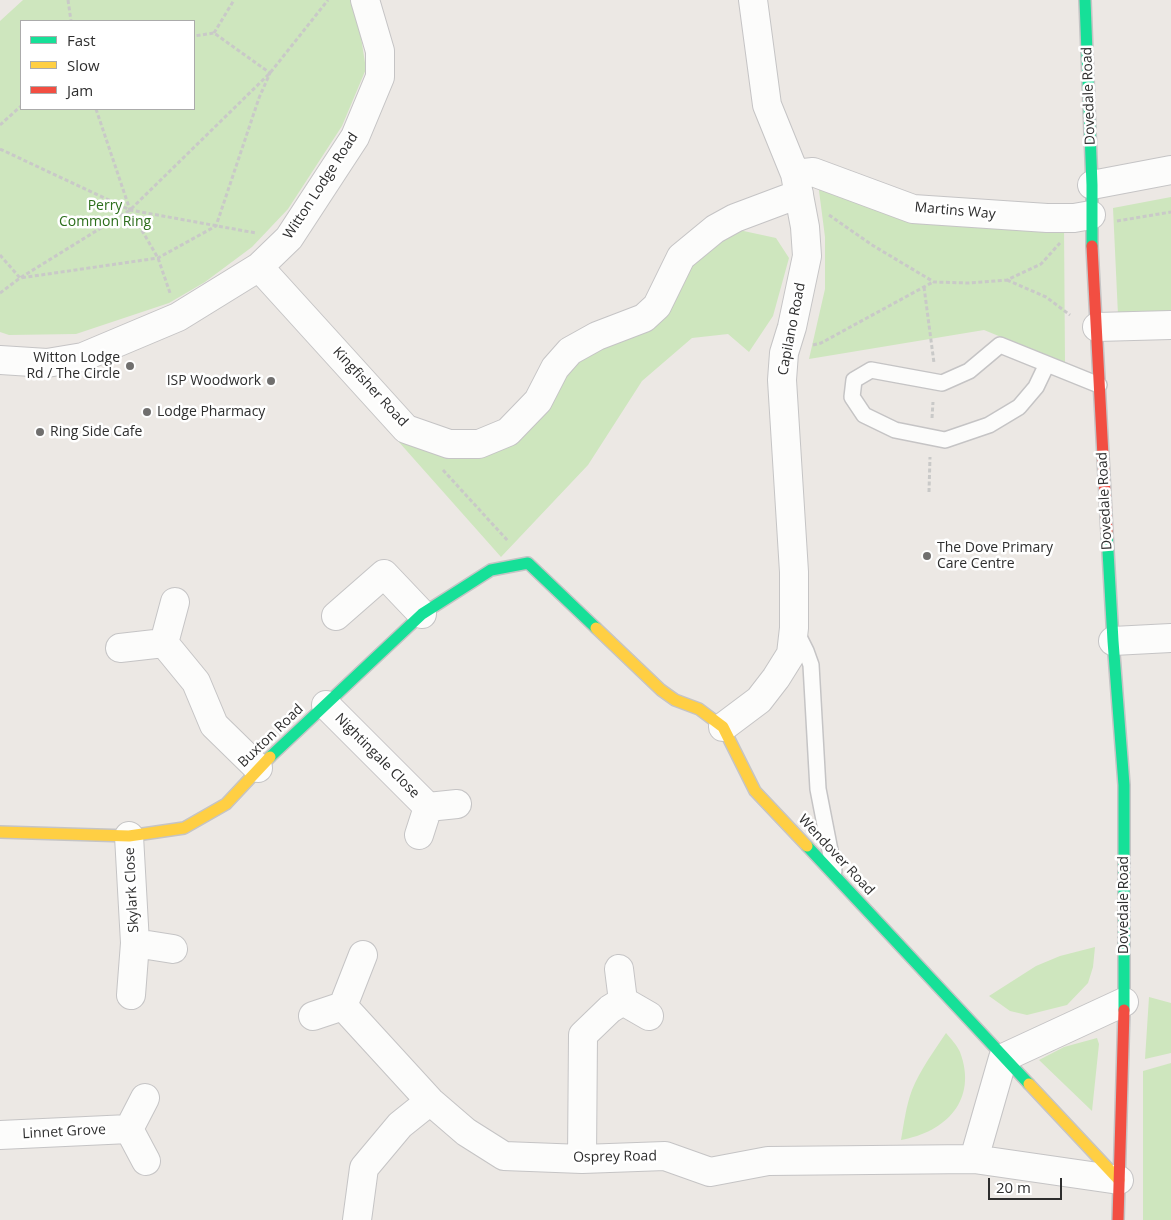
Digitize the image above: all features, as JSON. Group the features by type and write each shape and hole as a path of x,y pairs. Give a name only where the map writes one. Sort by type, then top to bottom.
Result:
{"street":[{"name":"Witton Lodge Road","path":"0,360 47,364 83,357 178,317 259,267 289,238 355,137 380,77 380,51 364,0"},
{"name":"Capilano Road","path":"723,727 759,700 776,678 791,654 794,628 794,572 782,380 784,353 792,328 808,256 797,184 767,105 753,0"},
{"name":"Dovedale Road","path":"1085,0 1092,185 1085,220 1097,331 1113,641 1124,784 1124,1002 1118,1220"},
{"path":"1092,185 1171,170"},
{"name":"Martins Way","path":"797,184 813,172 913,208 1085,220"},
{"name":"Kingfisher Road","path":"259,267 406,429 449,444 479,444 508,432 538,401 555,368 570,351 598,336 644,318 657,306 681,257 715,229 797,184"},
{"path":"1097,331 1171,325"},
{"name":"Buxton Road","path":"0,832 129,836 184,828 226,804 258,768 422,614 491,570 528,563"},
{"name":"Wendover Road","path":"528,563 661,690 674,700 699,710 723,727 755,791 1118,1180"},
{"path":"336,616 384,574 422,614"},
{"path":"164,643 175,602"},
{"path":"1113,641 1171,638"},
{"path":"120,648 164,643"},
{"path":"164,643 196,682 214,725 258,768"},
{"name":"Nightingale Close","path":"326,705 428,807"},
{"name":"Nightingale Close","path":"428,807 457,804"},
{"name":"Nightingale Close","path":"420,835 428,807"},
{"name":"Skylark Close","path":"129,836 135,943 131,995"},
{"name":"Skylark Close","path":"135,943 173,949"},
{"path":"313,1016 343,1006 363,955"},
{"path":"620,969 623,1001"},
{"path":"623,1001 649,1016"},
{"path":"582,1159 584,1035 610,1009 623,1001"},
{"path":"974,1159 1003,1058 1124,1002"},
{"name":"Osprey Road","path":"343,1006 430,1102 466,1132 504,1156 582,1159 665,1156 710,1172 768,1161 974,1159 1118,1180"},
{"path":"145,1098 128,1129 146,1161"},
{"path":"360,1220 364,1168 400,1125 430,1102"},
{"name":"Linnet Grove","path":"0,1135 128,1129"}],"lane":[{"path":"1047,364 1036,387 1019,407 989,425 945,440 895,430 864,415 852,397 854,380 870,370 942,383 969,371 1000,345 1099,385"},
{"path":"794,628 806,651 811,666 818,789 836,878"}],"path":[{"path":"68,0 71,20"},
{"path":"214,33 234,0"},
{"path":"0,293 20,278 130,210 270,73 328,0"},
{"path":"195,36 214,33 270,73"},
{"path":"20,278 158,258 216,226 259,98 270,73"},
{"path":"0,125 20,107"},
{"path":"96,110 130,210 158,258 178,317"},
{"path":"0,149 130,210 289,238"},
{"path":"797,184 872,245 934,282 968,283 1007,280 1041,264 1085,220 1171,212"},
{"path":"0,255 20,278"},
{"path":"1007,280 1046,297 1097,331"},
{"path":"784,353 821,343 934,282"},
{"path":"438,464 528,563"}],"green space":[{"name":"Perry Common Ring","path":"23,0 353,0 356,6 366,69 342,126 288,209 252,247 205,282 169,303 76,334 9,335 0,332 0,21"},
{"path":"818,183 1064,225 1065,363 984,330 809,359 825,289 825,237"},
{"path":"1171,197 1171,316 1118,315 1113,208"},
{"path":"739,230 776,238 789,258 773,316 749,352 728,334 692,338 642,381 588,465 501,557 398,441 448,454 474,458 510,442 566,370 694,257"},
{"path":"1095,947 1093,967 1088,983 1067,1005 1027,1015 1010,1011 989,996 1036,966 1060,956"},
{"path":"1149,997 1171,1003 1171,1053 1145,1059"},
{"path":"946,1033 959,1049 964,1069 965,1085 961,1099 954,1111 932,1130 901,1140 912,1090 923,1068"},
{"path":"1097,1038 1099,1044 1092,1111 1039,1060 1064,1047"},
{"path":"1171,1063 1171,1220 1143,1220 1143,1071"}],"traffic: fast":[{"path":"1085,0 1092,185 1092,246"},
{"path":"1107,533 1124,785 1124,1010"},
{"path":"270,757 422,614 491,570 528,563 596,628"},
{"path":"807,846 1029,1084"}],"traffic: slow":[{"path":"596,628 661,690 675,700 699,709 723,727 755,791 807,846"},
{"path":"0,832 129,836 184,828 226,804 270,757"},
{"path":"1029,1084 1119,1180"}],"traffic: jam":[{"path":"1092,246 1107,533"},
{"path":"1118,1220 1124,1010"}],"place":[{"name":"Witton Lodge Rd / The Circle","path":"130,366"},
{"name":"ISP Woodwork","path":"271,381"},
{"name":"Lodge Pharmacy","path":"147,412"},
{"name":"Ring Side Cafe","path":"40,432"},
{"name":"The Dove Primary Care Centre","path":"927,556"}]}
